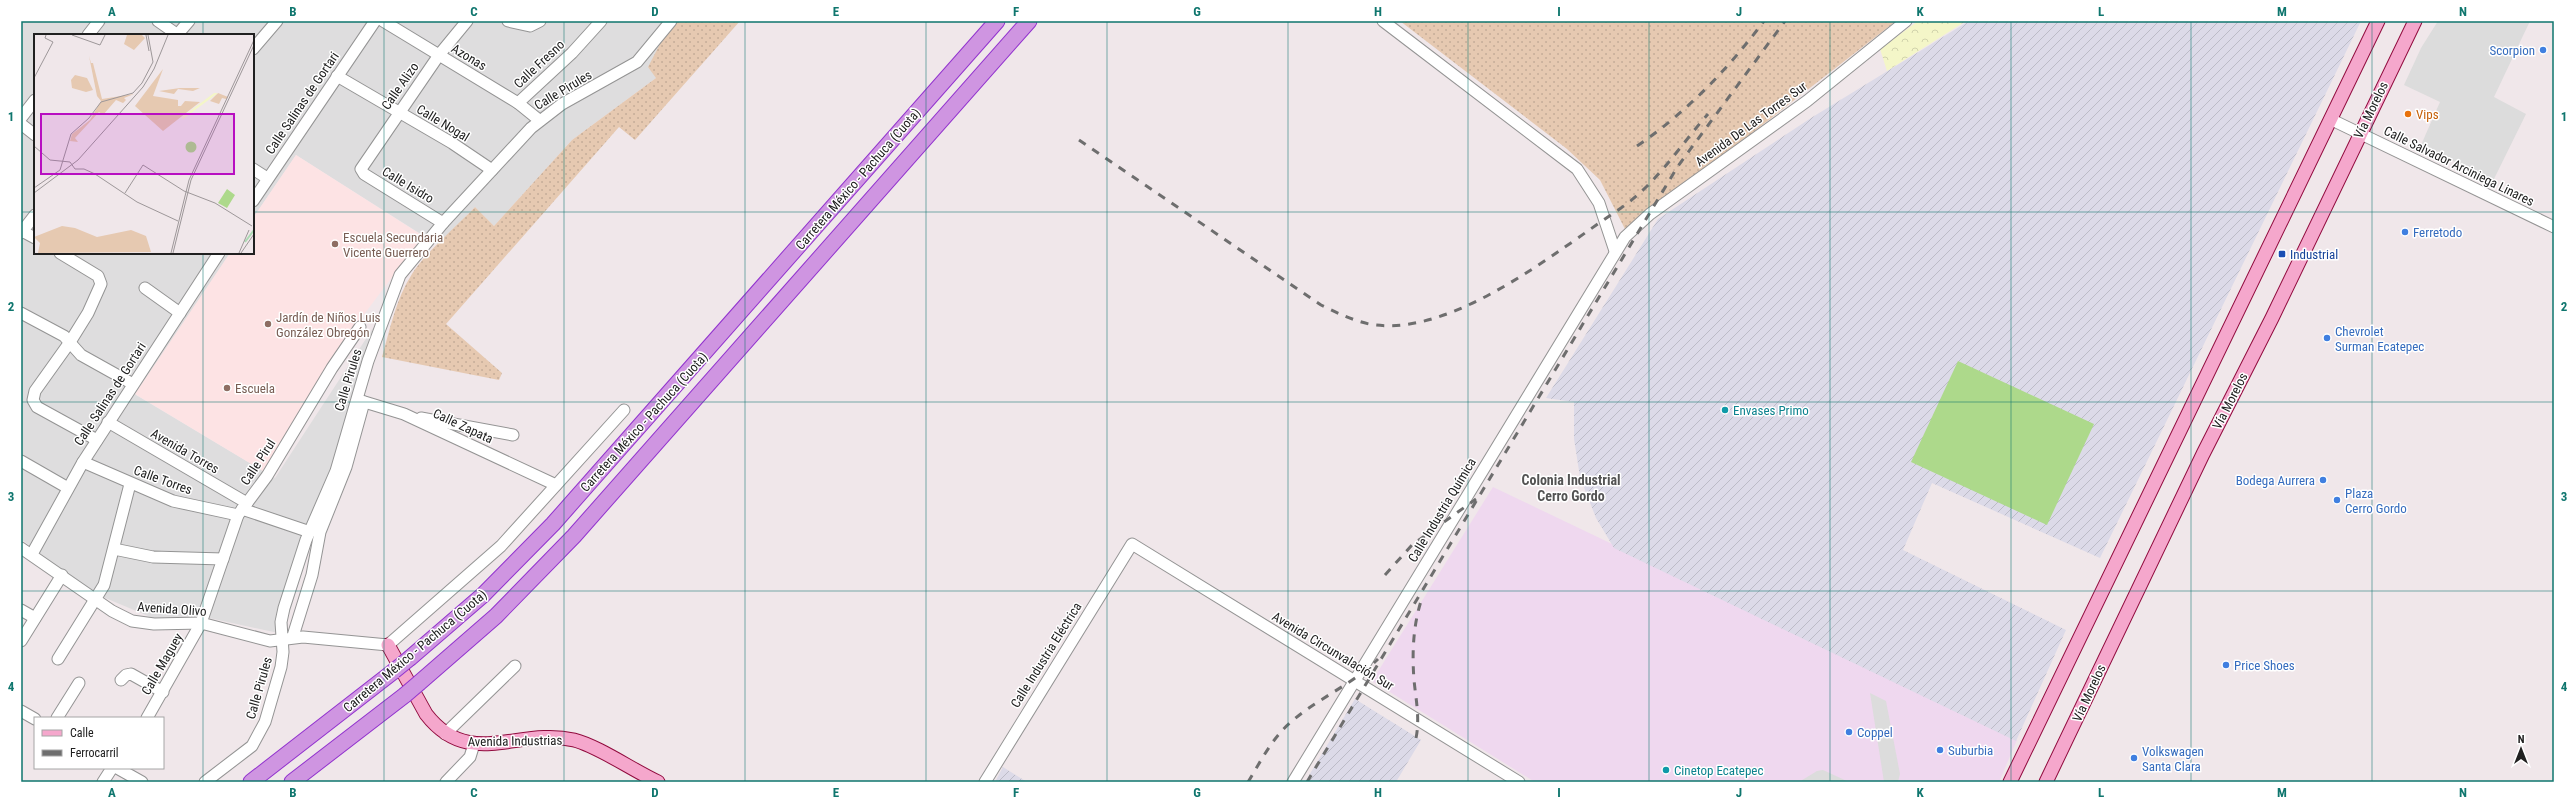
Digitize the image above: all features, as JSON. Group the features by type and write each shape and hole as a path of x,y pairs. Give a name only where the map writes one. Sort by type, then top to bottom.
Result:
{"highway":[{"name":"Carretera México - Pachuca (Cuota)","path":"251,782 410,658 483,595 558,519 997,21"},
{"name":"Carretera México - Pachuca (Cuota)","path":"292,782 405,695 496,616 574,536 1029,21"}],"main road":[{"path":"2010,782 2378,21"},
{"name":"Vía Morelos","path":"2046,782 2415,21"},
{"name":"Avenida Industrias","path":"388,645 419,705 433,724 445,734 463,743 474,744 518,740 573,740 658,782"}],"street":[{"path":"89,34 99,21"},
{"path":"158,21 176,34"},
{"path":"178,34 189,21"},
{"path":"254,48 277,21"},
{"name":"Calle Salinas de Gortari","path":"254,199 374,21"},
{"name":"Azonas","path":"383,21 518,103 539,120"},
{"name":"Calle Alizo","path":"361,169 439,55 467,21"},
{"path":"508,21 532,26 540,21"},
{"name":"Calle Pirules","path":"205,782 243,755 258,737 281,667 287,637 281,622 284,608 310,532 333,477 360,401 397,281 407,265 443,223 539,120 562,104 637,62 671,21"},
{"path":"1383,21 1577,169 1599,204 1615,251"},
{"name":"Avenida De Las Torres Sur","path":"1615,251 1634,227 1646,217 1807,101 1906,21"},
{"name":"Calle Fresno","path":"518,103 572,53 595,23"},
{"name":"Calle Nogal","path":"338,76 452,143 492,170"},
{"path":"21,118 34,101"},
{"name":"Calle Salvador Arciniega Linares","path":"2330,119 2554,227"},
{"path":"21,124 34,134"},
{"name":"Calle Isidro","path":"361,169 364,174 443,223"},
{"path":"254,170 267,178"},
{"path":"34,216 22,232 34,238"},
{"name":"Calle Industria Química","path":"1292,782 1615,251"},
{"path":"62,254 101,279 101,284 88,313 70,342 35,392 33,400 37,406 97,440"},
{"name":"Calle Salinas de Gortari","path":"32,554 83,462 218,254"},
{"path":"145,288 180,312"},
{"path":"21,313 64,336 81,355 133,384"},
{"name":"Calle Pirul","path":"201,623 223,559 243,509 267,476 332,368 360,327"},
{"path":"287,637 312,575 320,532 353,445 360,401"},
{"name":"Calle Zapata","path":"360,401 404,414 556,485"},
{"path":"388,645 501,546 624,410"},
{"path":"404,414 513,435"},
{"name":"Avenida Torres","path":"108,422 243,509"},
{"path":"21,461 68,488"},
{"name":"Calle Torres","path":"83,462 130,484 180,503 243,509 310,532"},
{"path":"58,659 104,585 130,484"},
{"name":"Avenida Circunvalación Sur","path":"1132,544 1519,782"},
{"name":"Calle Industria Eléctrica","path":"985,782 1132,544"},
{"name":"Avenida Olivo","path":"21,548 32,554 123,618 137,622 201,623 263,641 287,637 388,645"},
{"path":"114,549 153,557 223,559"},
{"path":"21,641 62,575"},
{"path":"21,610 35,618"},
{"name":"Calle Maguey","path":"148,717 201,623"},
{"path":"445,734 515,666"},
{"path":"122,680 126,675 130,674 163,692"},
{"path":"57,717 79,683"},
{"path":"21,711 34,719"},
{"path":"446,782 470,757 474,744"},
{"path":"103,782 111,769"},
{"path":"119,769 142,782"}],"shaded area":[{"path":"21,21 672,21 656,78 572,140 494,226 475,207 438,245 296,155 254,217 254,34 34,34 34,254 229,254 136,395 275,478 373,328 349,421 283,634 200,616 153,618 91,592 21,539"},
{"path":"672,21 740,21 635,140 619,127 446,324 502,373 499,380 382,357 394,314 406,284 417,266 475,207 494,226 572,140 656,78 648,67"},
{"path":"1400,21 1896,21 1626,231 1600,180 1567,149"},
{"path":"1969,21 2361,21 2100,558 1932,483 1903,550 2066,630 2016,741 1614,548 1596,518 1580,477 1574,439 1574,402 1546,398 1658,219 1811,118"},
{"path":"2438,21 2530,21 2494,97 2526,114 2493,181 2421,145 2440,102 2404,85 2421,48"},
{"path":"296,155 423,236 344,341 263,471 135,394 229,254 254,254 254,217"},
{"path":"1493,487 1857,661 2017,740 1999,782 1535,782 1372,681"},
{"path":"1870,693 1886,701 1900,774 1898,782 1884,782"},
{"path":"1355,699 1421,740 1396,782 1305,782"},
{"path":"1003,767 1027,782 995,782"},
{"path":"1823,770 1849,782 1799,782 1817,771"}],"green space":[{"path":"1918,21 1966,21 1887,71 1880,49"},
{"path":"1958,361 2094,424 2047,525 1911,462"}],"railway":[{"path":"1637,146 1673,119 1706,89 1736,56 1764,21"},
{"path":"1307,782 1678,166 1785,21"},
{"path":"1079,140 1321,305 1345,316 1369,324 1401,325 1434,318 1467,305 1501,288 1565,247 1621,208 1646,187 1657,176 1708,114"},
{"path":"1385,575 1412,545 1476,499"},
{"path":"1416,738 1418,717 1414,680 1413,650 1416,621 1421,601"},
{"path":"1248,782 1267,750 1284,728 1301,713 1346,684 1378,659"}],"place":[{"name":"Scorpion","path":"2543,50"},
{"name":"Vips","path":"2408,114"},
{"name":"Ferretodo","path":"2405,232"},
{"name":"Escuela Secundaria Vicente Guerrero","path":"335,244"},
{"name":"Industrial","path":"2282,254"},
{"name":"Jardín de Niños Luis González Obregón","path":"268,324"},
{"name":"Chevrolet Surman Ecatepec","path":"2327,338"},
{"name":"Escuela","path":"227,388"},
{"name":"Envases Primo","path":"1725,410"},
{"name":"Bodega Aurrera","path":"2323,480"},
{"name":"Plaza Cerro Gordo","path":"2337,500"},
{"name":"Price Shoes","path":"2226,665"},
{"name":"Coppel","path":"1849,732"},
{"name":"Suburbia","path":"1940,750"},
{"name":"Volkswagen Santa Clara","path":"2134,758"},
{"name":"Cinetop Ecatepec","path":"1666,770"}],"district":[{"name":"Colonia Industrial Cerro Gordo","path":"1571,488"}]}
